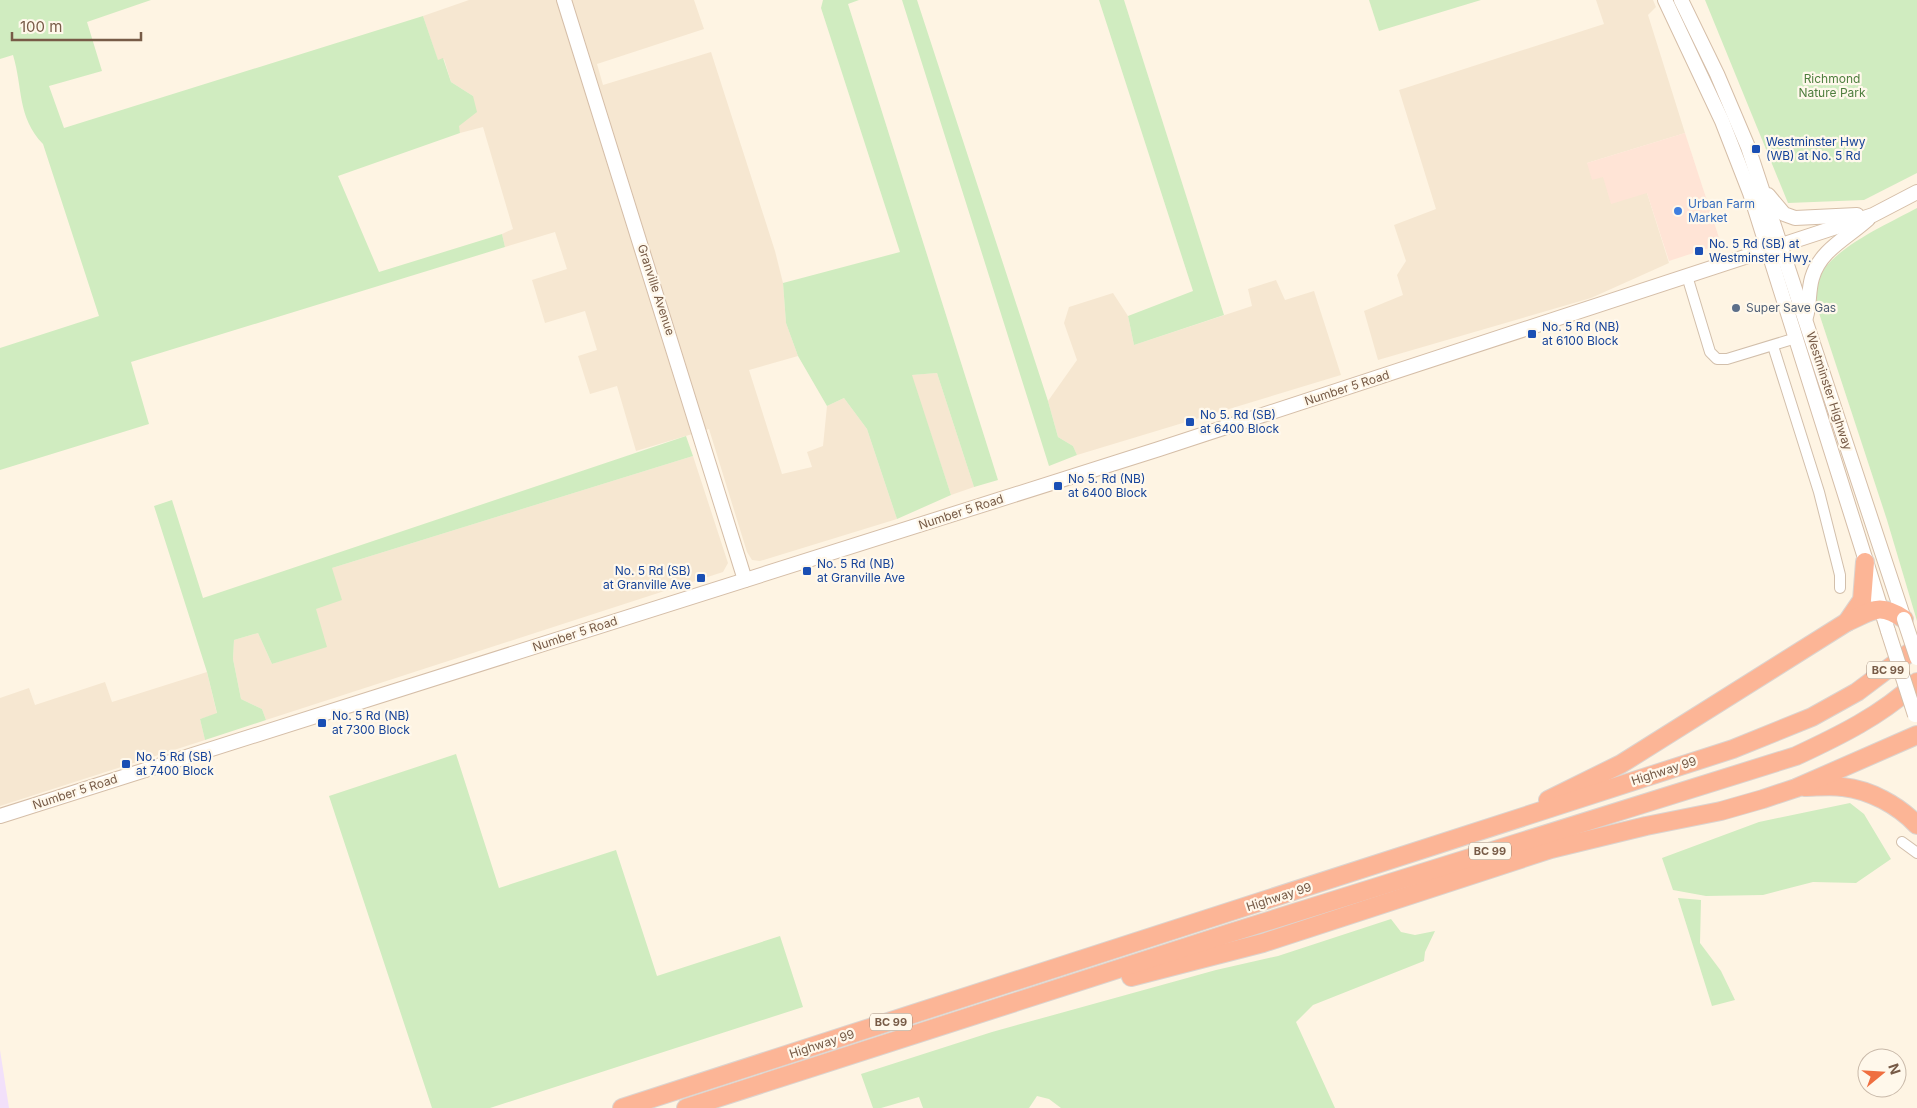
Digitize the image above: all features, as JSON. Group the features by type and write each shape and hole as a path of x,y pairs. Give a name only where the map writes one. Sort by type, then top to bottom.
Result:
{"highway":[{"path":"1847,622 1862,600 1865,562"},
{"path":"1516,820 1542,803 1620,764 1847,622 1881,608 1892,611 1904,619"},
{"name":"Highway 99","path":"622,1108 1733,749 1812,717 1857,692 1917,646"},
{"name":"Highway 99","path":"686,1108 1239,930 1796,756 1849,731 1917,682"},
{"path":"1050,992 1101,984 1263,943 1551,849 1646,826 1721,812 1796,788 1917,735"},
{"path":"1796,788 1842,787 1874,795 1897,807 1917,825"}],"main road":[{"name":"Granville Avenue","path":"564,0 745,580"},
{"name":"Westminster Highway","path":"1666,0 1725,130 1750,193 1865,562 1916,718"},
{"name":"Westminster Highway","path":"1682,0 1731,104 1763,189 1917,658"},
{"path":"1763,189 1784,214 1795,218 1873,215"},
{"name":"Number 5 Road","path":"0,816 1159,449 1782,246 1873,215 1917,192"},
{"path":"1805,318 1809,305 1812,279 1822,258 1835,244 1849,236 1873,215"}],"street":[{"name":"Westminster Highway","path":"1687,276 1713,356 1717,359 1727,359 1796,338"},
{"path":"1772,346 1819,492 1840,575 1840,588"},
{"path":"1902,842 1917,854"}],"shaded area":[{"path":"469,0 694,0 704,29 597,64 603,85 711,52 775,251 783,283 786,323 798,356 749,370 782,474 812,467 807,452 823,446 827,406 844,398 867,429 897,519 760,561 752,560 747,552 709,429 636,451 617,386 590,394 578,356 597,350 585,311 545,323 532,280 567,269 555,232 505,247 502,234 513,229 483,127 460,133 458,127 473,96 451,82 444,59 438,61 423,16"},
{"path":"1596,0 1653,0 1656,7 1648,15 1685,133 1587,163 1603,176 1647,193 1669,263 1591,298 1378,360 1364,311 1403,295 1397,275 1406,261 1394,225 1436,209 1399,90 1604,24"},
{"path":"1685,133 1721,244 1669,261 1647,193 1611,204 1603,177 1592,180 1587,163"},
{"path":"1276,280 1285,300 1314,291 1341,375 1077,455 1073,446 1058,437 1048,401 1077,360 1064,323 1069,307 1113,293 1128,316 1134,345 1252,306 1248,289"},
{"path":"937,373 974,487 951,495 911,375"},
{"path":"693,456 728,563 723,572 266,720 262,709 241,699 233,659 234,640 258,633 272,664 293,657 332,568"},
{"path":"207,672 217,714 200,719 205,740 0,806 0,698 29,688 35,705 105,682 112,702"},
{"path":"0,1050 9,1108 0,1108"}],"green space":[{"path":"0,0 151,0 87,22 102,71 49,86 64,128 423,16 438,60 443,58 451,82 473,96 477,112 459,126 460,133 338,176 379,272 502,234 505,247 131,362 149,424 0,470 0,348 99,316 43,144 35,134 25,113 13,55 0,59"},
{"path":"823,0 859,0 848,4 998,480 974,487 937,373 912,375 951,495 897,519 867,429 844,398 827,406 798,356 786,323 783,283 900,252 821,8"},
{"path":"902,0 917,0 1048,401 1058,437 1073,446 1077,455 1049,466"},
{"path":"1099,0 1124,0 1224,315 1134,345 1128,316 1193,291"},
{"path":"1369,0 1481,0 1379,31"},
{"name":"Richmond Nature Park","path":"1705,0 1917,0 1917,173 1864,200 1788,203"},
{"path":"1917,208 1917,621 1887,520 1816,304 1817,284 1822,272 1832,260 1860,239"},
{"path":"686,436 693,456 332,568 342,600 316,609 327,647 272,664 258,633 234,640 233,659 241,699 262,709 266,720 205,740 200,719 217,713 207,672 154,506 172,500 203,598"},
{"path":"456,754 499,888 616,850 657,976 780,936 803,1007 490,1108 432,1108 329,796"},
{"path":"1850,803 1864,814 1891,859 1856,883 1813,882 1763,895 1706,896 1673,890 1662,858 1759,822"},
{"path":"1678,898 1701,900 1700,943 1721,971 1735,1000 1712,1006"},
{"path":"1391,919 1401,932 1415,935 1435,931 1425,952 1424,961 1313,1005 1296,1022 1335,1108 1061,1108 1049,1099 1037,1096 1029,1108 923,1108 919,1097 881,1108 873,1108 861,1074 992,1032 1216,970 1278,956"}],"place":[{"name":"Westminster Hwy (WB) at No. 5 Rd","path":"1756,149"},
{"name":"Urban Farm Market","path":"1678,211"},
{"name":"No. 5 Rd (SB) at Westminster Hwy.","path":"1699,251"},
{"name":"Super Save Gas","path":"1736,308"},
{"name":"No. 5 Rd (NB) at 6100 Block","path":"1532,334"},
{"name":"No 5. Rd (SB) at 6400 Block","path":"1190,422"},
{"name":"No 5. Rd (NB) at 6400 Block","path":"1058,486"},
{"name":"No. 5 Rd (NB) at Granville Ave","path":"807,571"},
{"name":"No. 5 Rd (SB) at Granville Ave","path":"701,578"},
{"name":"No. 5 Rd (NB) at 7300 Block","path":"322,723"},
{"name":"No. 5 Rd (SB) at 7400 Block","path":"126,764"}]}
